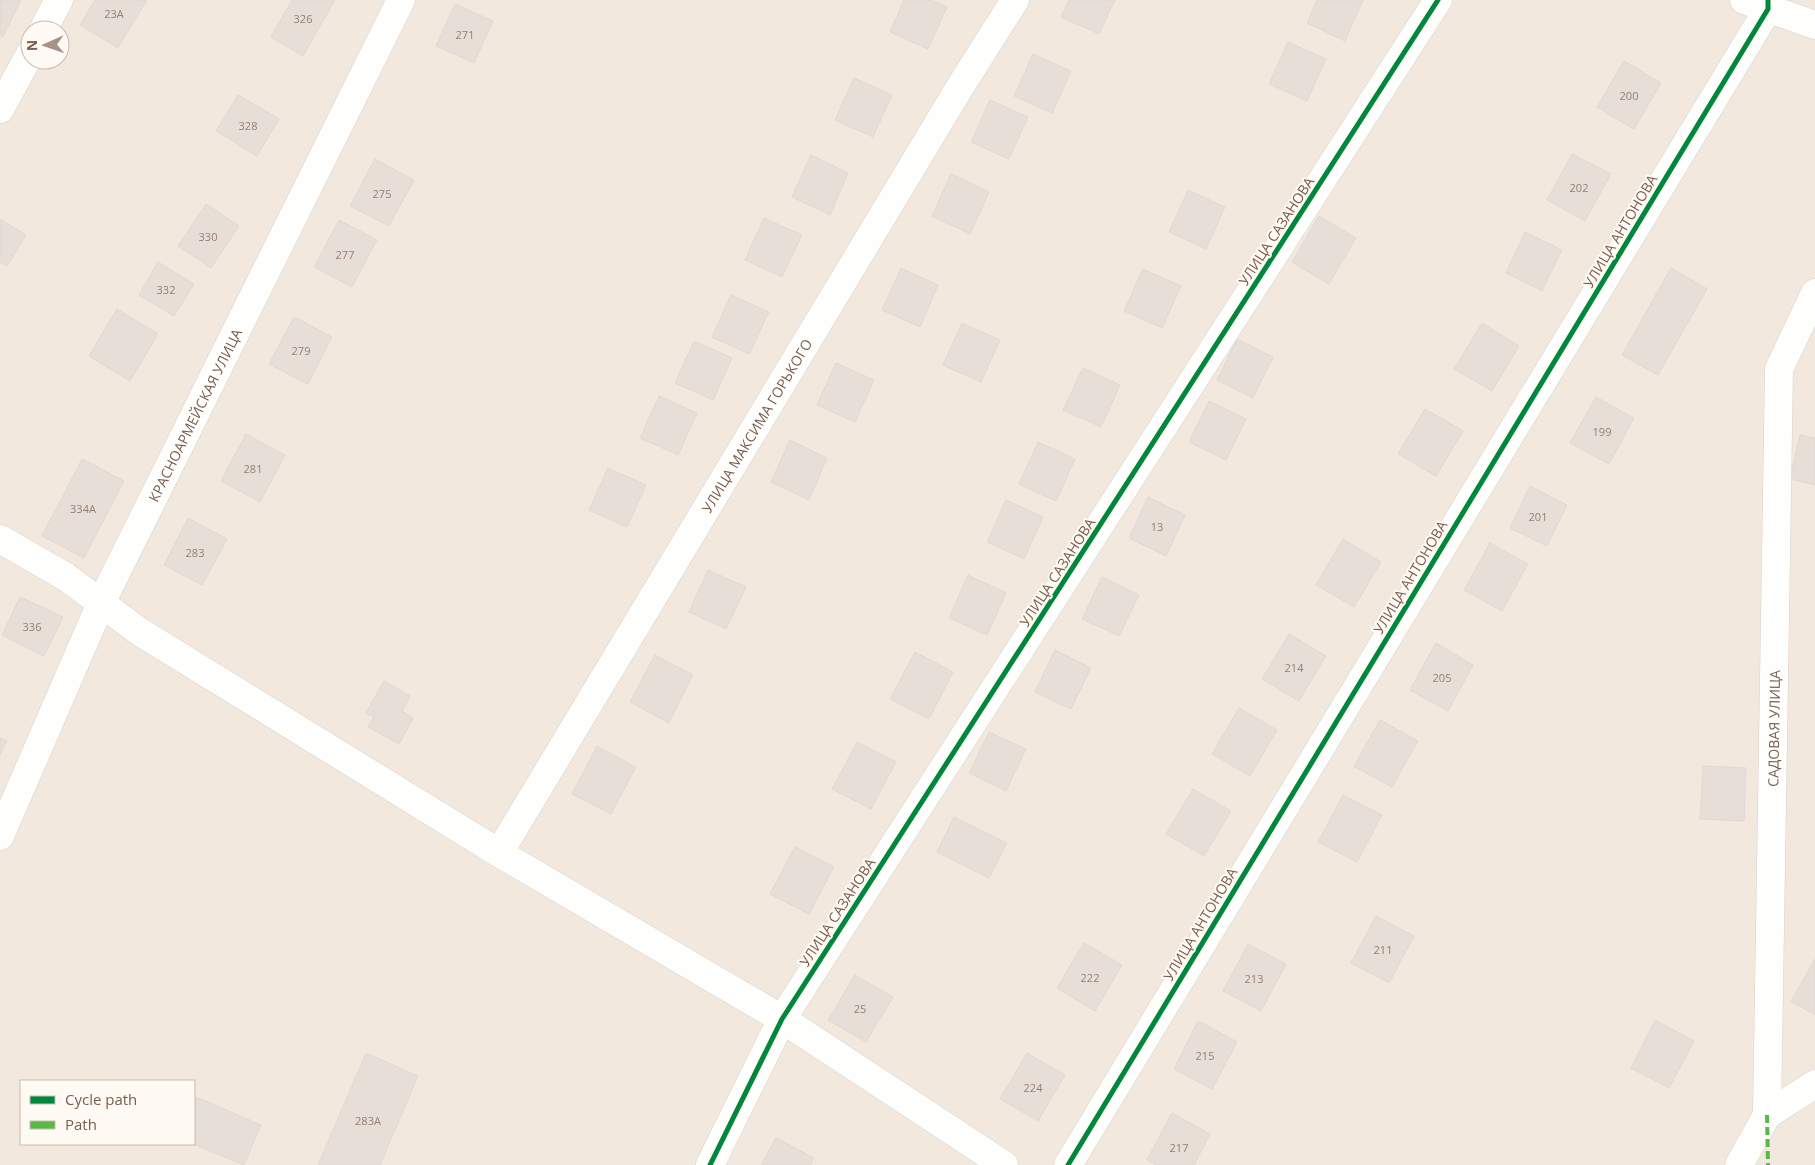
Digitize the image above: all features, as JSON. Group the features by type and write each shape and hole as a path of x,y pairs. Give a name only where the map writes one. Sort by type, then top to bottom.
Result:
{"street":[{"path":"48,20 59,0"},
{"name":"КРАСНОАРМЕЙСКАЯ УЛИЦА","path":"0,836 102,603 401,0"},
{"name":"УЛИЦА МАКСИМА ГОРЬКОГО","path":"499,853 960,87 1015,0"},
{"name":"УЛИЦА САЗАНОВА","path":"710,1165 782,1019 1438,0"},
{"path":"1760,3 1815,25"},
{"name":"УЛИЦА АНТОНОВА","path":"1068,1165 1760,3"},
{"path":"0,109 21,70"},
{"name":"САДОВАЯ УЛИЦА","path":"1739,1165 1767,1115 1779,369 1815,293"},
{"path":"0,539 51,567 140,632 499,853 782,1019 1004,1165"},
{"path":"1767,1115 1815,1084"}],"shaded area":[{"path":"0,0 1815,0 1815,1165 0,1165"}],"building":[{"path":"0,0 21,0 3,37 0,35"},
{"path":"95,0 147,0 118,48 80,25"},
{"path":"292,0 335,0 303,56 271,37"},
{"path":"904,0 931,0 947,7 928,49 890,32"},
{"path":"1069,0 1115,0 1099,34 1061,17"},
{"path":"1317,0 1363,0 1345,41 1307,23"},
{"path":"455,4 493,21 474,63 436,46"},
{"path":"1288,42 1326,59 1307,101 1269,84"},
{"path":"1033,54 1071,71 1052,113 1014,96"},
{"path":"1624,61 1661,83 1634,129 1597,107"},
{"path":"854,78 892,95 873,137 835,120"},
{"path":"238,95 279,119 257,156 216,131"},
{"path":"990,100 1028,117 1009,159 971,142"},
{"path":"1572,154 1611,174 1585,221 1547,200"},
{"path":"811,155 848,173 830,215 792,197"},
{"path":"375,159 414,180 389,226 350,206"},
{"path":"951,174 989,192 970,234 932,216"},
{"path":"1188,190 1225,207 1206,249 1169,232"},
{"path":"206,204 239,226 211,268 178,246"},
{"path":"1319,216 1356,238 1329,284 1292,262"},
{"path":"764,218 802,235 782,277 745,260"},
{"path":"0,219 26,235 7,266 0,262"},
{"path":"339,220 377,240 352,287 314,267"},
{"path":"1525,232 1562,250 1542,291 1506,273"},
{"path":"158,262 194,284 174,316 139,295"},
{"path":"901,268 938,285 920,327 882,310"},
{"path":"1671,268 1707,289 1658,375 1622,355"},
{"path":"1143,269 1181,286 1162,328 1124,311"},
{"path":"731,295 769,312 749,354 712,337"},
{"path":"117,309 158,334 130,381 89,356"},
{"path":"294,317 332,337 308,384 269,364"},
{"path":"962,323 1000,340 981,382 943,365"},
{"path":"1482,323 1519,346 1492,391 1454,369"},
{"path":"1237,339 1273,357 1253,398 1217,380"},
{"path":"694,341 732,358 713,400 675,383"},
{"path":"836,363 874,380 855,422 817,405"},
{"path":"1083,368 1120,385 1101,427 1063,410"},
{"path":"659,396 697,413 678,455 640,438"},
{"path":"1596,397 1634,418 1609,464 1570,443"},
{"path":"1209,401 1246,419 1226,460 1189,442"},
{"path":"1425,409 1463,431 1436,476 1398,454"},
{"path":"246,434 285,455 260,502 221,481"},
{"path":"1800,435 1815,438 1815,485 1790,479"},
{"path":"790,440 827,458 809,500 771,482"},
{"path":"1038,442 1075,459 1056,501 1019,484"},
{"path":"82,459 124,481 84,558 42,536"},
{"path":"608,468 646,485 627,527 589,510"},
{"path":"1530,486 1567,505 1547,546 1510,528"},
{"path":"1148,497 1185,515 1166,556 1129,538"},
{"path":"1006,500 1043,517 1024,559 987,542"},
{"path":"188,518 227,539 202,585 164,565"},
{"path":"1343,539 1381,562 1354,607 1316,585"},
{"path":"1490,543 1528,564 1502,611 1464,590"},
{"path":"708,570 746,587 726,629 689,612"},
{"path":"968,575 1006,593 987,635 949,618"},
{"path":"1102,577 1139,595 1119,636 1082,619"},
{"path":"20,597 63,617 44,656 2,635"},
{"path":"1289,634 1326,656 1299,701 1262,679"},
{"path":"1436,643 1473,665 1448,711 1410,690"},
{"path":"1055,650 1091,668 1071,709 1035,692"},
{"path":"915,652 953,672 929,719 890,699"},
{"path":"655,655 693,675 669,723 630,702"},
{"path":"384,681 410,696 402,711 413,718 399,744 368,727 374,717 366,713"},
{"path":"1239,708 1277,730 1250,776 1212,754"},
{"path":"1380,720 1418,741 1392,787 1354,766"},
{"path":"989,732 1026,749 1006,791 969,773"},
{"path":"0,738 7,741 0,755"},
{"path":"857,742 896,762 871,809 832,789"},
{"path":"597,746 636,767 611,814 572,794"},
{"path":"1703,766 1746,768 1744,821 1700,819"},
{"path":"1193,789 1231,811 1204,856 1166,834"},
{"path":"1343,795 1382,815 1357,862 1318,842"},
{"path":"954,817 1007,843 989,878 937,852"},
{"path":"795,847 834,867 809,914 770,894"},
{"path":"1376,916 1414,936 1389,983 1351,963"},
{"path":"1084,943 1122,965 1095,1011 1057,988"},
{"path":"1248,944 1286,964 1261,1011 1223,991"},
{"path":"1815,959 1815,1015 1791,1001"},
{"path":"855,975 893,997 866,1042 828,1020"},
{"path":"1655,1020 1694,1041 1669,1088 1631,1068"},
{"path":"1198,1021 1237,1042 1212,1089 1174,1069"},
{"path":"366,1053 418,1076 380,1165 318,1165"},
{"path":"1027,1053 1065,1075 1038,1121 1000,1099"},
{"path":"195,1096 261,1125 244,1165 195,1145"},
{"path":"1172,1113 1210,1134 1194,1165 1156,1165 1147,1160"},
{"path":"776,1138 814,1158 810,1165 761,1165"}],"marked path":[{"path":"1767,1115 1768,1165"}],"cycle path":[{"path":"710,1165 782,1019 1438,0"},
{"path":"1068,1165 1768,9 1768,0"}]}
